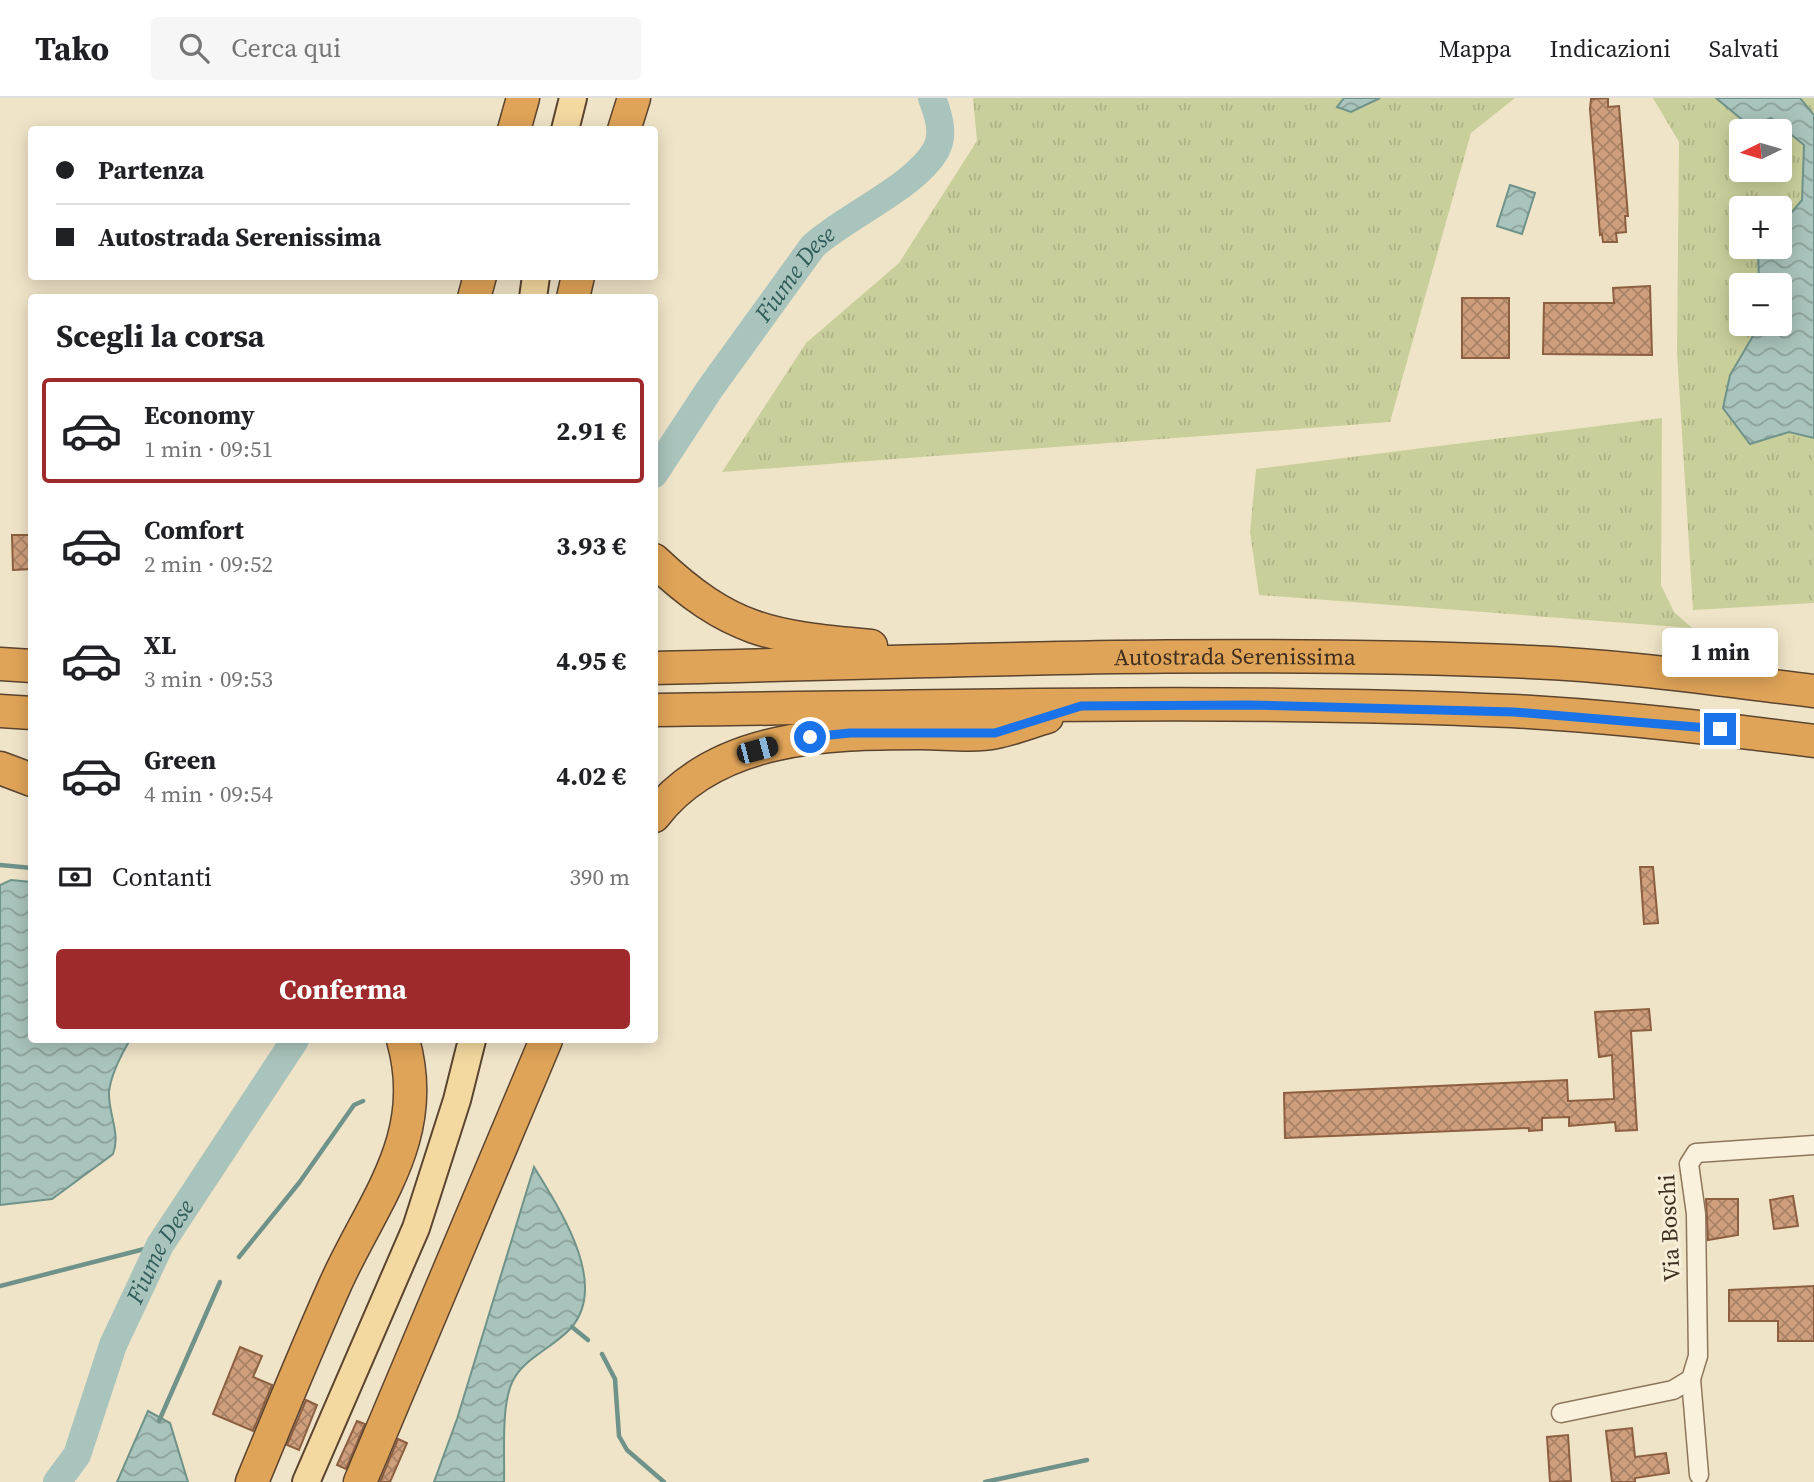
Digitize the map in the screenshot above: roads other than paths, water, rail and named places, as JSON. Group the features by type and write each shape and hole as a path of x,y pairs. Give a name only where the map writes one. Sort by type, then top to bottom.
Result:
{"highway":[{"path":"515,126 523,98"},
{"path":"625,126 634,98"},
{"path":"658,564 684,588 721,613 754,628 794,639 893,648 1012,648 1082,658"},
{"name":"Autostrada Serenissima","path":"658,668 1244,656 1532,662 1814,691"},
{"name":"Autostrada Serenissima","path":"658,710 1249,705 1514,712 1674,723 1814,741"},
{"path":"658,812 700,773 741,754 850,733 995,733 1081,706"},
{"path":"0,711 28,713"},
{"path":"0,768 28,778"},
{"path":"251,1482 337,1282 388,1186 404,1142 409,1118 409,1083 403,1043"},
{"path":"360,1482 544,1043"}],"main road":[{"path":"566,126 573,98"},
{"path":"306,1482 406,1254 433,1178 471,1043"}],"street":[{"name":"Via Boschi","path":"1699,1475 1691,1379 1698,1356 1696,1214 1689,1164 1696,1153 1814,1145"},
{"path":"1561,1413 1673,1390 1691,1379"}],"water":[{"path":"1344,98 1380,98 1351,112 1337,107"},
{"path":"1716,98 1800,98 1814,115 1814,438 1789,432 1750,444 1723,408 1730,375 1753,336 1792,336 1792,273 1759,273 1758,259 1792,259 1792,212 1802,200 1804,145 1792,135 1792,119 1741,119"},
{"path":"1510,185 1535,193 1522,234 1497,226"},
{"path":"11,880 28,882 28,1043 128,1043 114,1072 109,1092 116,1139 113,1154 52,1199 0,1205 0,885"},
{"path":"534,1167 567,1224 576,1246 583,1268 585,1289 582,1310 571,1328 520,1370 510,1387 505,1413 504,1482 434,1482 457,1419"},
{"path":"148,1411 170,1423 188,1482 117,1482"}],"waterway":[{"name":"Fiume Dese","path":"658,468 709,390 813,246 897,189 926,164 936,150 940,137 932,98"},
{"path":"0,865 28,868"},
{"name":"Fiume Dese","path":"57,1482 77,1455 113,1345 160,1245 293,1043"},
{"path":"239,1257 299,1183 354,1105 363,1101"},
{"path":"0,1286 160,1245"},
{"path":"159,1421 220,1282"},
{"path":"572,1327 588,1340"},
{"path":"602,1354 615,1379 619,1436 627,1450 664,1482"},
{"path":"985,1482 1087,1460"}]}
